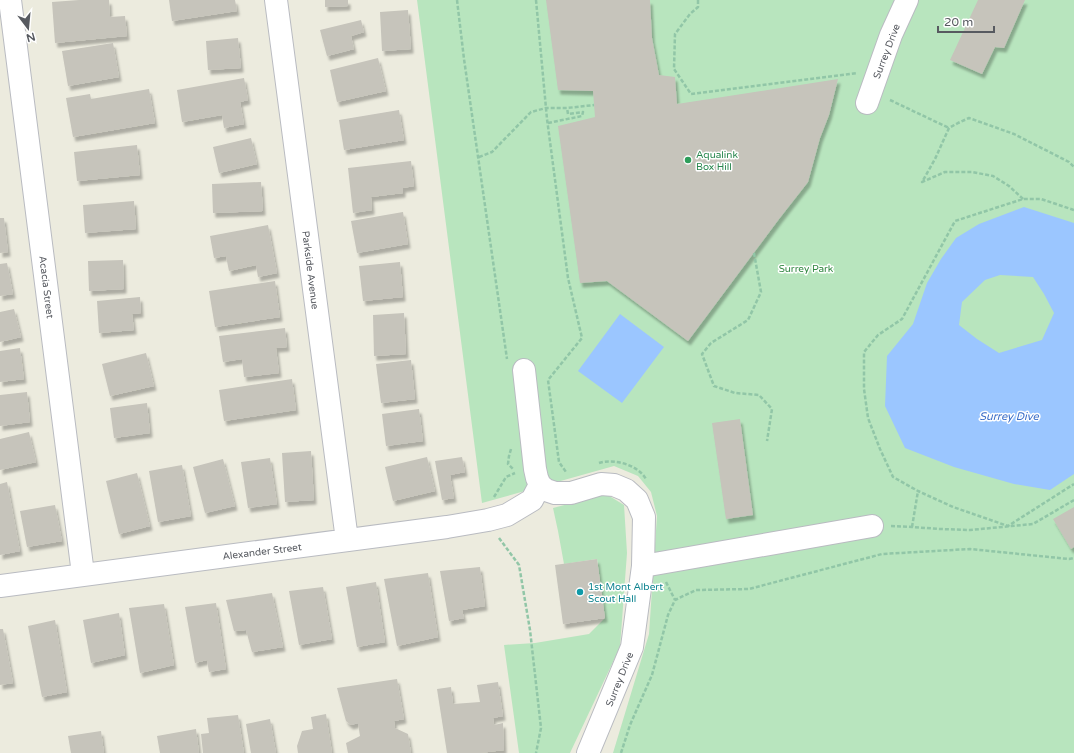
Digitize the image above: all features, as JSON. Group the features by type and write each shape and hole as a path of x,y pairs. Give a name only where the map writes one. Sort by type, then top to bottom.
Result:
{"street":[{"name":"Acacia Street","path":"10,0 83,574"},
{"name":"Parkside Avenue","path":"276,0 347,540"},
{"name":"Surrey Drive","path":"869,97 891,35 907,0"},
{"path":"524,370 526,468 548,489"},
{"name":"Surrey Drive","path":"548,489 571,493 601,484 614,485 626,490 637,500 644,517 652,565 632,647 588,753"},
{"name":"Alexander Street","path":"0,586 447,527 488,520 508,515 548,489"},
{"path":"652,565 872,526"}],"path":[{"path":"457,0 464,59 505,338"},
{"path":"536,0 546,108 568,278 582,338 548,380 559,462 566,473"},
{"path":"698,0 698,7 690,14 675,34 674,69 691,94 861,72 857,84 869,97 949,128"},
{"path":"479,157 492,152 531,112 546,108 567,108 594,105"},
{"path":"548,123 582,116 583,112 568,114 567,108"},
{"path":"1023,199 1009,186 993,176 972,172 945,172 922,182 949,128 969,118 1014,134 1068,162 1074,167"},
{"path":"1008,526 953,507 892,477 868,418 864,389 864,352 878,335 902,320 955,221 1023,199 1041,199 1074,210"},
{"path":"754,253 761,292 748,320 711,343 702,354 714,386 735,393 759,395 772,409 767,441"},
{"path":"595,464 602,462 624,463 643,474 647,480"},
{"path":"502,483 506,477 526,468"},
{"path":"1008,526 1074,484"},
{"path":"912,527 918,491"},
{"path":"872,526 970,530 1033,524 1074,500"},
{"path":"488,520 518,565 530,630 541,728 536,753"},
{"path":"621,753 630,725 652,675 668,615 675,600 696,590 749,589 882,554 970,549 1069,559 1074,558"},
{"path":"652,565 661,572 675,600"}],"green space":[{"name":"Surrey Park","path":"417,0 1074,0 1074,753 613,753 649,634 657,516 651,492 638,476 614,466 482,503"},
{"path":"606,494 624,505 627,553 620,647 570,753 519,753 504,645 535,643 589,634 605,618 597,559 564,564 553,508"}],"water":[{"name":"Surrey Dive","path":"1024,207 1074,223 1074,474 1050,490 1014,484 954,467 905,448 885,406 887,356 913,324 927,283 941,259 956,238 979,224","holes":["1000,275 1033,277 1054,313 1042,340 999,353 959,325 962,302 985,280"]},
{"path":"620,314 664,347 622,403 578,371"}],"building":[{"path":"109,0 110,17 125,16 127,36 55,43 52,2"},
{"path":"169,0 235,0 237,11 172,21"},
{"path":"325,0 348,0 348,6 325,7"},
{"name":"Aqualink Box Hill","path":"546,0 650,0 652,38 659,75 675,77 677,104 838,79 829,115 820,138 808,182 688,341 607,281 580,283 558,126 595,117 593,91 558,90"},
{"path":"978,0 1025,0 1004,48 995,47 982,74 950,60"},
{"path":"408,10 411,49 382,51 380,12"},
{"path":"361,20 364,32 351,36 354,49 327,56 320,30"},
{"path":"238,38 241,68 208,70 206,41"},
{"path":"113,43 119,77 68,86 62,51"},
{"path":"378,58 386,91 337,102 330,70"},
{"path":"244,78 248,100 240,102 244,124 224,128 222,115 182,122 177,90"},
{"path":"149,89 155,123 73,137 66,98 90,94 91,99"},
{"path":"399,110 404,140 344,150 339,120"},
{"path":"251,138 257,164 219,173 213,147"},
{"path":"137,145 140,175 77,181 74,152"},
{"path":"411,161 414,186 403,188 403,193 371,197 372,210 353,213 348,168"},
{"path":"261,182 263,211 213,213 212,184"},
{"path":"134,201 136,229 85,233 83,205"},
{"path":"403,212 408,244 357,253 351,221"},
{"path":"0,218 4,218 8,252 0,253"},
{"path":"268,225 277,273 258,277 256,265 229,271 226,256 214,258 210,236"},
{"path":"123,260 124,289 89,291 88,261"},
{"path":"400,262 403,297 363,301 359,266"},
{"path":"7,263 13,294 0,296 0,264"},
{"path":"275,281 280,317 215,327 209,291"},
{"path":"140,297 141,313 132,314 134,330 99,333 97,301"},
{"path":"14,309 21,337 0,342 0,312"},
{"path":"404,313 406,354 374,356 373,315"},
{"path":"285,328 287,347 276,348 279,373 244,377 242,359 223,362 219,336"},
{"path":"20,348 24,379 0,382 0,351"},
{"path":"146,353 154,386 110,396 102,364"},
{"path":"411,360 415,399 381,403 376,364"},
{"path":"292,379 296,410 224,421 219,390"},
{"path":"27,392 30,422 0,426 0,395"},
{"path":"147,403 150,433 114,438 110,408"},
{"path":"419,409 423,441 386,446 382,414"},
{"path":"740,419 753,515 726,519 712,423"},
{"path":"29,432 36,462 0,470 0,439"},
{"path":"311,451 314,500 285,502 282,453"},
{"path":"427,457 435,491 393,501 385,467"},
{"path":"462,457 465,472 450,475 454,498 442,500 435,461"},
{"path":"270,458 277,504 248,508 241,462"},
{"path":"223,459 235,506 205,513 193,467"},
{"path":"182,465 191,516 158,522 149,471"},
{"path":"137,473 150,526 119,534 106,481"},
{"path":"7,482 20,551 0,555 0,484"},
{"path":"55,505 62,541 27,547 20,511"},
{"path":"1074,507 1074,547 1071,549 1053,519"},
{"name":"1st Mont Albert Scout Hall","path":"597,559 605,618 563,624 555,565"},
{"path":"480,567 485,606 462,610 464,618 449,621 440,571"},
{"path":"428,573 438,637 397,646 384,579"},
{"path":"376,582 385,642 357,647 346,587"},
{"path":"323,587 332,639 299,645 289,591"},
{"path":"272,593 283,647 252,652 246,630 234,631 226,600"},
{"path":"216,603 226,669 209,672 207,660 195,663 185,607"},
{"path":"164,604 174,665 140,673 129,608"},
{"path":"119,613 125,655 91,663 83,620"},
{"path":"55,620 67,692 42,697 28,626"},
{"path":"0,629 3,629 13,683 0,685"},
{"path":"397,679 404,719 394,721 395,728 408,734 411,753 348,753 346,743 360,736 358,723 351,725 346,721 337,688"},
{"path":"498,682 503,716 493,718 494,725 503,723 504,750 480,753 447,753 437,689 451,687 453,704 480,702 477,685"},
{"path":"326,714 332,753 298,753 297,746 302,731 313,729 311,717"},
{"path":"238,715 244,753 203,753 201,734 209,733 207,718"},
{"path":"270,719 276,753 251,753 246,724"},
{"path":"196,729 199,753 160,753 157,736"},
{"path":"101,731 104,753 71,753 68,736"}],"place":[{"name":"Aqualink Box Hill","path":"688,160"},
{"name":"1st Mont Albert Scout Hall","path":"580,592"}]}
